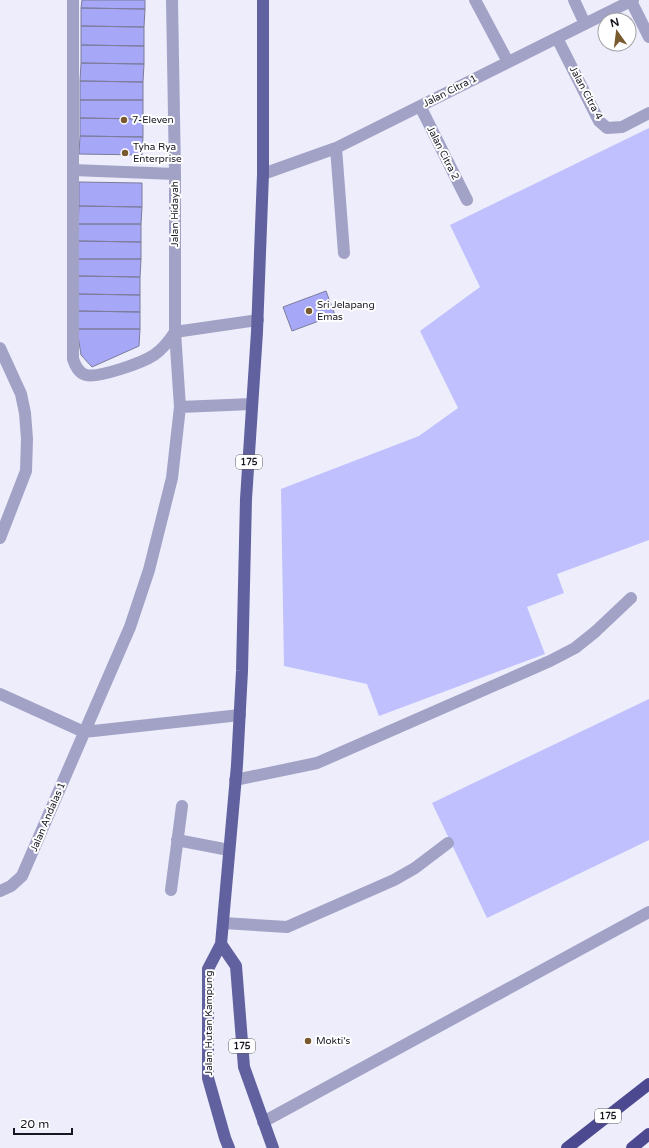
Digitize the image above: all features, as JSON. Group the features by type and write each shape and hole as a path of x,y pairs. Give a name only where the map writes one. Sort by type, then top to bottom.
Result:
{"highway":[{"name":"175","path":"567,1148 649,1084"},
{"path":"632,1148 649,1134"}],"main road":[{"name":"175","path":"262,2 263,174 258,320 246,499 240,715 221,944 236,966 244,1067 273,1148"},
{"name":"Jalan Hutan Kampung","path":"221,944 208,969 208,1078 225,1138 230,1148"}],"street":[{"path":"73,0 73,359 75,367 84,375 97,376 153,356 162,349 175,332 258,320"},
{"name":"Jalan Hidayah","path":"172,0 175,174 175,332 180,408"},
{"path":"475,0 508,62"},
{"path":"574,0 585,24"},
{"path":"632,0 649,37"},
{"name":"Jalan Citra 1","path":"263,174 336,148 632,0"},
{"name":"Jalan Citra 4","path":"556,38 599,122 608,128 622,127 649,113"},
{"name":"Jalan Citra 2","path":"420,106 467,200"},
{"path":"336,148 344,253"},
{"path":"72,170 175,174"},
{"path":"0,348 21,394 26,413 27,439 26,471 0,538"},
{"path":"180,408 252,404"},
{"name":"Jalan Andalas 1","path":"0,891 11,886 22,876 130,627 149,570 172,478 180,408"},
{"path":"235,780 317,763 550,661 575,648 595,632 631,598"},
{"path":"0,694 84,732 240,715"},
{"path":"170,890 182,806"},
{"path":"177,840 229,850"},
{"path":"223,924 287,927 394,880 415,868 448,843"},
{"path":"263,1122 649,912"}],"shaded area":[{"path":"649,128 649,540 557,574 564,593 527,607 545,654 379,716 367,684 284,666 281,489 419,436 458,408 420,331 480,287 450,225"},
{"path":"649,699 649,840 487,918 432,803"}],"building":[{"path":"82,0 145,0 145,9 81,8"},
{"path":"81,8 145,9 144,27 81,26"},
{"path":"81,26 144,27 144,46 81,45"},
{"path":"81,45 144,46 144,64 81,63"},
{"path":"81,63 144,64 143,82 80,81"},
{"path":"80,81 143,82 143,100 80,100"},
{"path":"80,100 143,100 143,119 80,118"},
{"path":"80,118 143,119 143,137 80,136"},
{"path":"80,136 143,137 142,155 79,154"},
{"path":"79,182 142,183 142,207 79,206"},
{"path":"79,206 142,207 141,224 78,224"},
{"path":"78,224 141,224 141,242 78,241"},
{"path":"78,241 141,242 141,259 78,259"},
{"path":"78,259 141,259 140,277 78,276"},
{"path":"78,276 140,277 140,295 77,294"},
{"name":"Sri Jelapang Emas","path":"326,291 335,315 292,331 283,307"},
{"path":"77,294 140,295 140,312 77,311"},
{"path":"77,311 140,312 140,329 77,329"},
{"path":"77,329 140,329 139,346 92,367 81,355"}],"place":[{"name":"7-Eleven","path":"124,120"},
{"name":"Tyha Rya Enterprise","path":"125,153"},
{"name":"Sri Jelapang Emas","path":"309,311"},
{"name":"Mokti's","path":"308,1041"}]}
